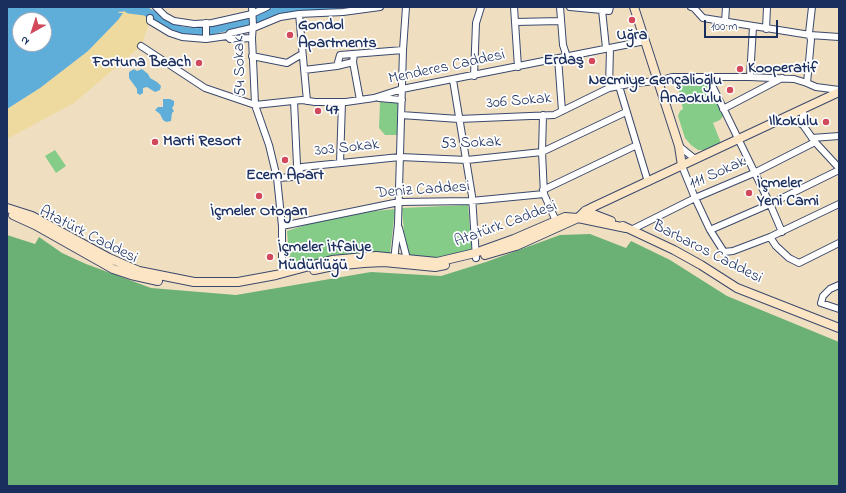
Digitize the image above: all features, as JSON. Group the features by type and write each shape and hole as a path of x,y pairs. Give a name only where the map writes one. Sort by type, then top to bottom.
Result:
{"street":[{"path":"156,7 165,16 174,20 206,25 253,16 267,7"},
{"name":"54 Sokak","path":"252,7 252,56 255,105 269,145 277,178 282,226 282,273"},
{"path":"150,20 164,30 182,37 206,38 227,36 296,12 380,7"},
{"path":"400,261 398,224 403,50 406,7"},
{"path":"474,76 476,23 481,7"},
{"path":"514,7 518,67"},
{"path":"560,7 563,45 560,52 562,58 562,111"},
{"path":"570,7 609,11 610,7"},
{"path":"634,7 679,146 689,162 695,198 710,230 724,252 733,251 770,238 839,204"},
{"path":"691,7 694,8 703,18 752,27 839,38"},
{"path":"725,22 726,7"},
{"path":"766,29 767,7"},
{"path":"807,83 812,7"},
{"path":"602,10 608,48 609,88"},
{"path":"296,12 307,101"},
{"path":"515,22 561,21"},
{"path":"206,25 206,38"},
{"path":"750,77 752,27"},
{"path":"227,36 230,40 252,38"},
{"name":"Menderes Caddesi","path":"255,105 294,101 342,102 374,98 402,89 645,41"},
{"path":"141,46 205,88 255,105"},
{"path":"337,66 340,55 403,50"},
{"path":"252,56 287,63 302,54"},
{"path":"354,54 353,62 360,100"},
{"path":"304,70 337,66 353,62"},
{"name":"306 Sokak","path":"401,115 459,119 554,114 609,88 658,81 672,77 750,77 794,79 816,87 839,91"},
{"path":"708,77 770,204 782,232"},
{"path":"723,109 782,78"},
{"path":"453,80 467,160 476,256"},
{"path":"619,86 648,182"},
{"path":"816,87 820,101"},
{"name":"Atatürk Caddesi","path":"7,212 35,225 113,269 131,275 174,283 222,287 277,280 333,266 400,261 437,262 476,256 516,246 578,218 585,211 594,206 648,182 738,138 802,110 839,91"},
{"path":"374,98 402,100"},
{"path":"294,101 297,165 299,171"},
{"path":"340,163 342,102"},
{"path":"802,110 802,126"},
{"path":"542,152 626,112"},
{"path":"543,115 543,192 556,221"},
{"path":"710,230 770,204 839,169 802,126 788,116"},
{"path":"814,140 839,136"},
{"name":"111 Sokak","path":"629,229 695,198 754,173 814,140"},
{"name":"Deniz Caddesi","path":"282,226 399,202 471,201 543,192 637,145"},
{"path":"679,146 689,162"},
{"name":"53 Sokak","path":"400,157 467,160 542,152"},
{"name":"303 Sokak","path":"277,178 294,177 302,167 400,157"},
{"name":"Atatürk Caddesi","path":"7,208 32,216 108,258 139,271 194,282 238,282 282,273 332,260 376,256 400,261"},
{"name":"Barbaros Caddesi","path":"585,211 615,222 674,250 737,288 839,328"},
{"name":"Atatürk Caddesi","path":"476,256 565,217 578,218 629,229"},
{"path":"398,224 400,261"},
{"path":"770,238 789,258 799,263 839,243"},
{"path":"839,285 830,289 823,296 821,303 839,309"}],"green space":[{"path":"677,82 708,82 723,113 720,120 713,123 721,143 705,150 698,150 685,138 678,116 680,111 683,109"},
{"path":"380,102 398,103 397,135 385,135 379,128"},
{"path":"55,150 66,166 56,173 45,156"},
{"path":"468,205 472,252 438,259 409,256 404,232 402,208"},
{"path":"395,209 390,254 347,254 290,267 287,231 308,224 357,213"},
{"path":"590,234 626,248 631,241 670,260 727,296 839,342 839,486 7,486 7,235 35,244 39,237 62,253 86,264 151,288 236,295 371,272 441,276 486,262 560,235"}],"sand":[{"path":"129,7 153,7 150,21 141,46 74,103 7,139 7,109 40,88 88,51 118,20 122,13 118,12"}],"water":[{"path":"7,7 130,7 129,11 118,12 123,13 88,51 40,88 7,109"},
{"path":"134,69 137,71 142,69 150,78 161,86 160,90 155,92 147,87 143,88 143,93 140,95 137,93 137,89 129,78 129,72"},
{"path":"163,99 170,99 174,101 172,108 174,111 172,113 171,121 166,122 163,120 160,114 155,110 158,107 163,107"}],"waterway":[{"path":"129,9 145,11 181,31 198,33 262,18 278,10 336,7"}],"place":[{"name":"Uğra","path":"632,20"},
{"name":"Gondol Apartments","path":"290,35"},
{"name":"Erdaş","path":"592,61"},
{"name":"Fortuna Beach","path":"199,63"},
{"name":"Kooperatif","path":"740,69"},
{"name":"Necmiye Gençalioğlu Anaokulu","path":"730,90"},
{"name":"47","path":"318,111"},
{"name":"Ilkokulu","path":"826,122"},
{"name":"Marti Resort","path":"155,142"},
{"name":"Ecem Apart","path":"285,160"},
{"name":"İçmeler Yeni Cami","path":"749,193"},
{"name":"İçmeler Otogarı","path":"259,196"},
{"name":"İçmeler İtfaiye Müdürlüğü","path":"270,257"}]}
